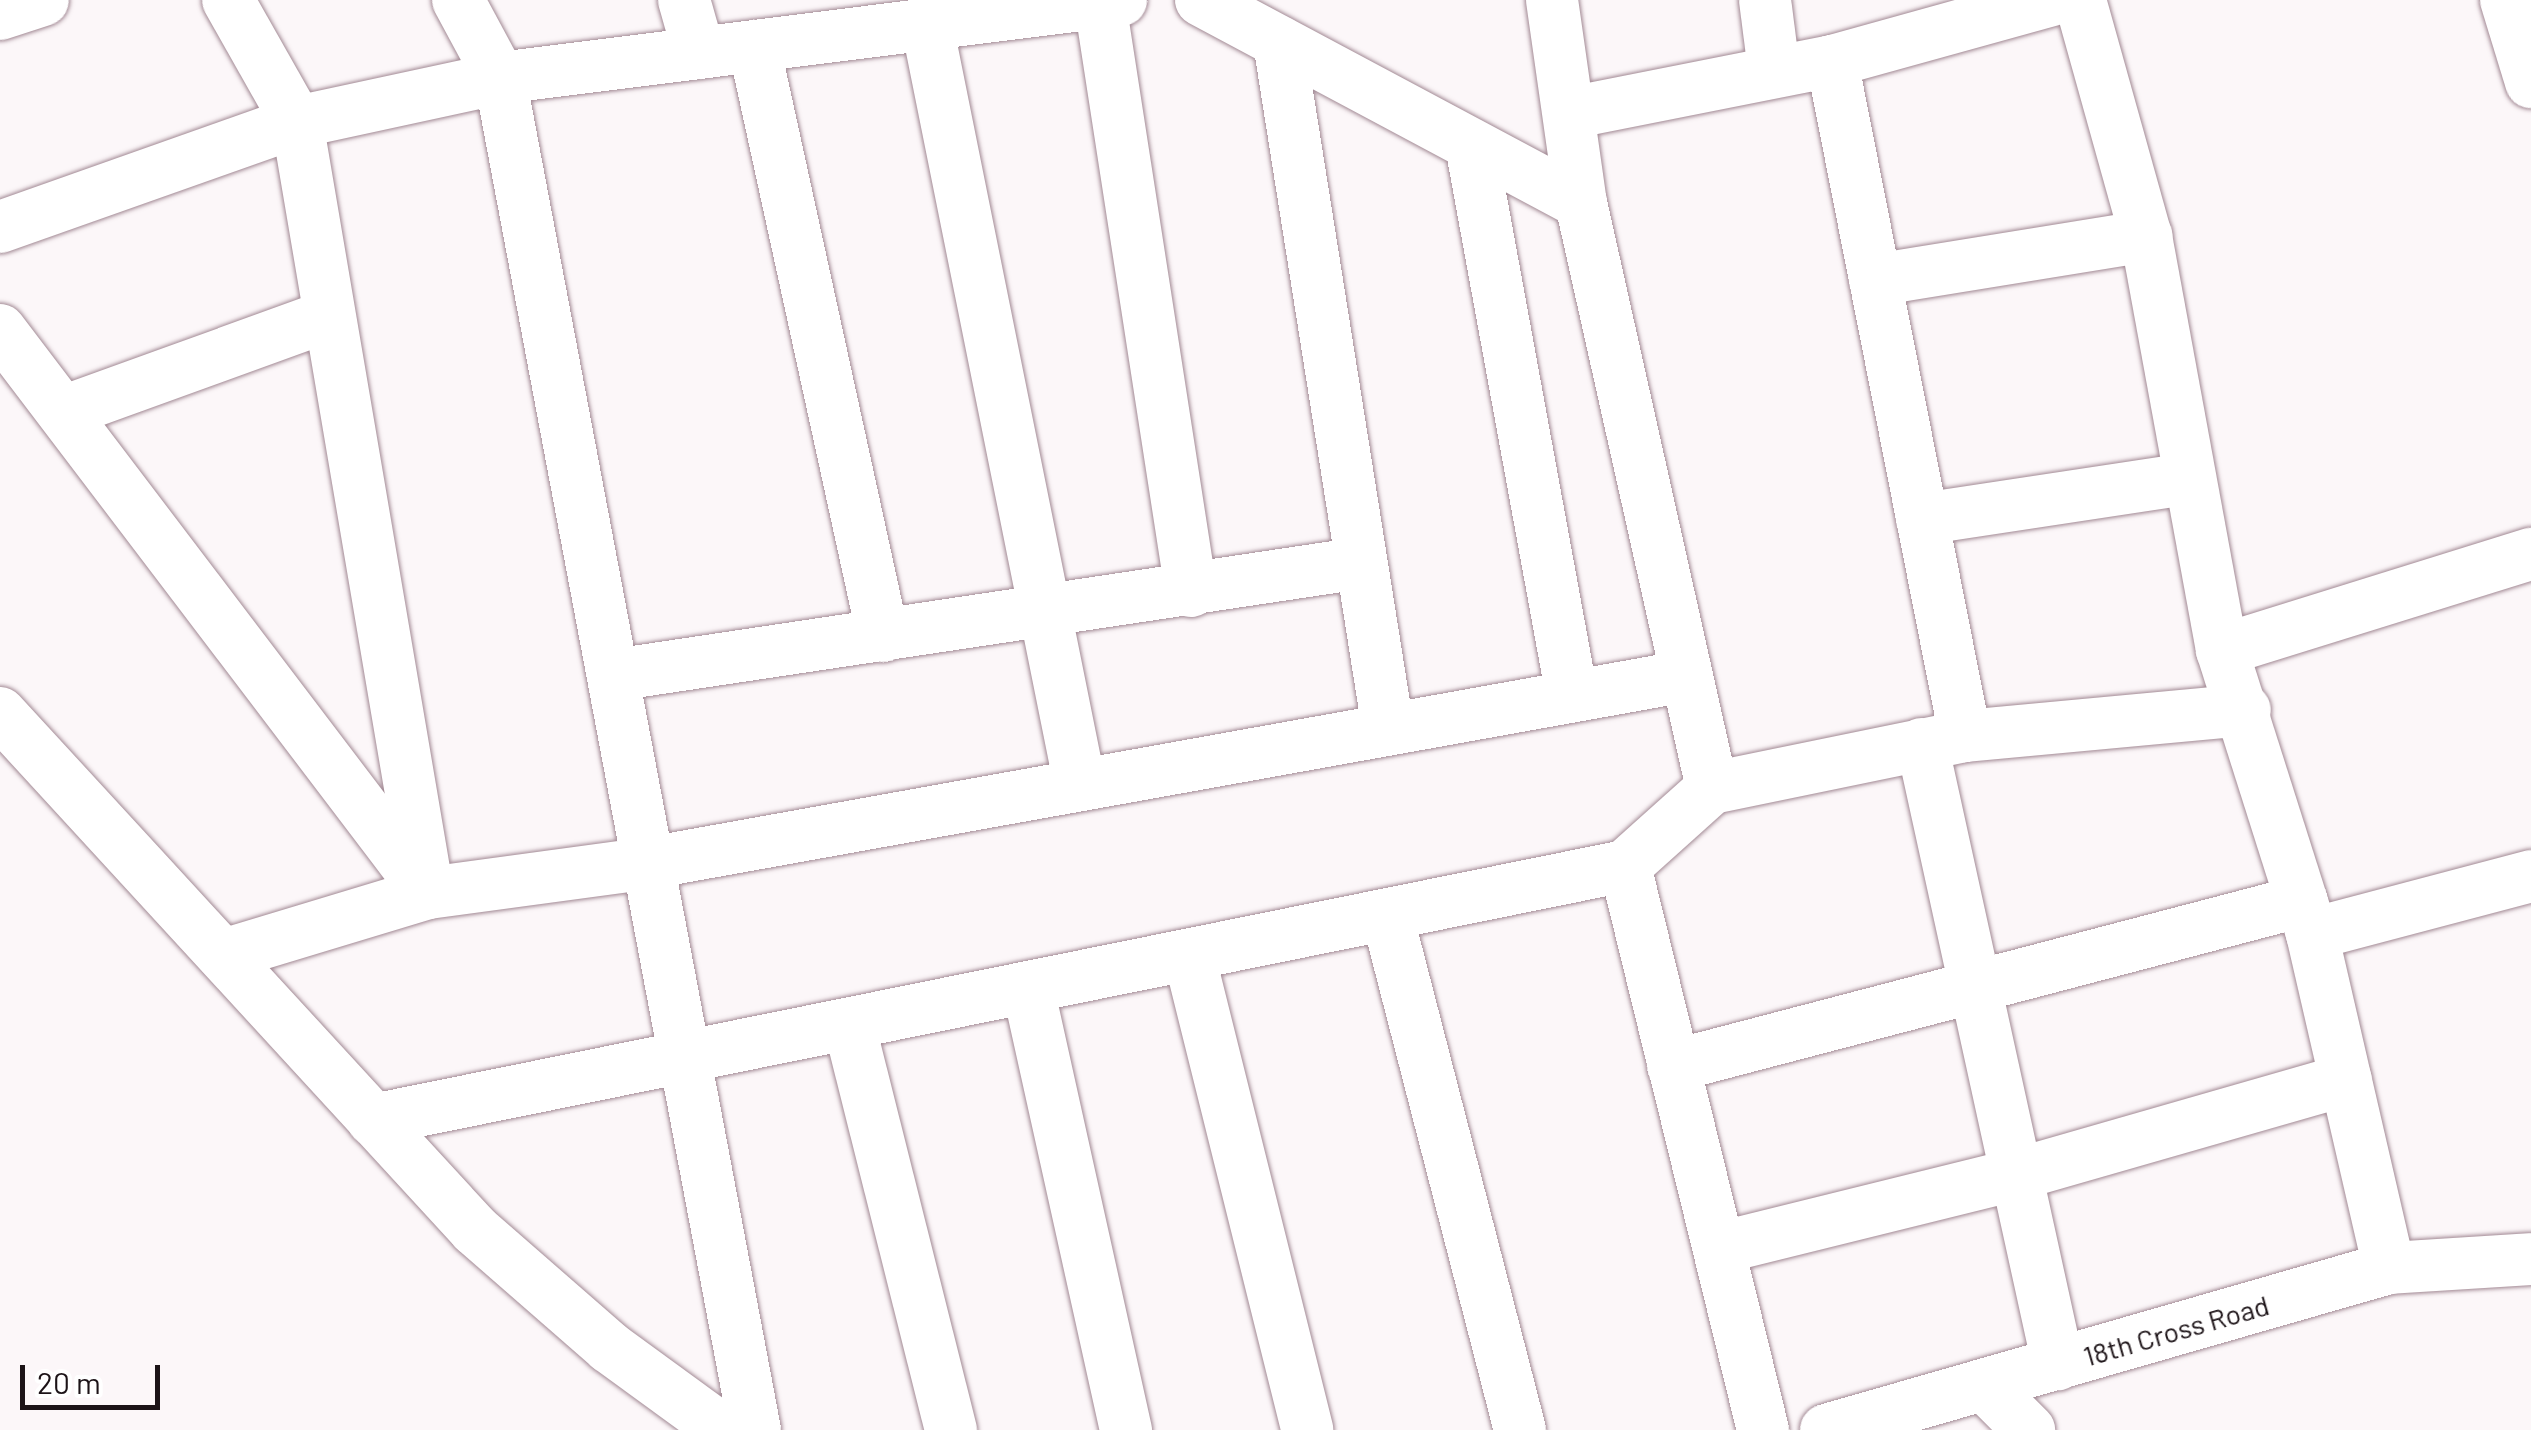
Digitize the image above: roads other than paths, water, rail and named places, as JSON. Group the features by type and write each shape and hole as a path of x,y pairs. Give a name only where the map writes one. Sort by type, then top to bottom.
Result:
{"street":[{"path":"0,14 43,0"},
{"path":"228,0 297,122 325,318 428,894"},
{"path":"458,0 500,78 755,1430"},
{"path":"684,0 699,53"},
{"path":"1201,0 1580,203"},
{"path":"1552,0 1580,203 1712,788"},
{"path":"1765,0 1774,70"},
{"path":"1570,113 1832,61 2052,0"},
{"path":"2080,0 2146,236 2222,650 2245,710 2307,918 2389,1268"},
{"path":"2506,0 2531,82"},
{"path":"0,227 297,122 500,78 1110,1 1191,591"},
{"path":"927,25 1080,785"},
{"path":"1279,42 1388,729"},
{"path":"754,46 883,636"},
{"path":"1832,61 1922,519 1944,740 1978,989 2058,1364"},
{"path":"1471,145 1572,696"},
{"path":"1875,280 2146,236"},
{"path":"63,412 325,318"},
{"path":"0,330 428,894"},
{"path":"1922,519 2188,479"},
{"path":"2222,650 2531,554"},
{"path":"614,675 1362,563"},
{"path":"224,955 428,894 650,863 1686,676"},
{"path":"373,1120 1624,866 1712,788 1944,740 2245,710"},
{"path":"0,713 475,1230 610,1347 723,1430"},
{"path":"1624,866 1764,1430"},
{"path":"1673,1066 1978,989 2307,918 2531,876"},
{"path":"1387,915 1520,1430"},
{"path":"1190,955 1307,1430"},
{"path":"1028,988 1126,1430"},
{"path":"848,1024 951,1430"},
{"path":"1719,1248 2018,1174 2346,1080"},
{"name":"18th Cross Road","path":"1826,1430 2389,1268 2531,1259"},
{"path":"1984,1385 2028,1430"}]}
